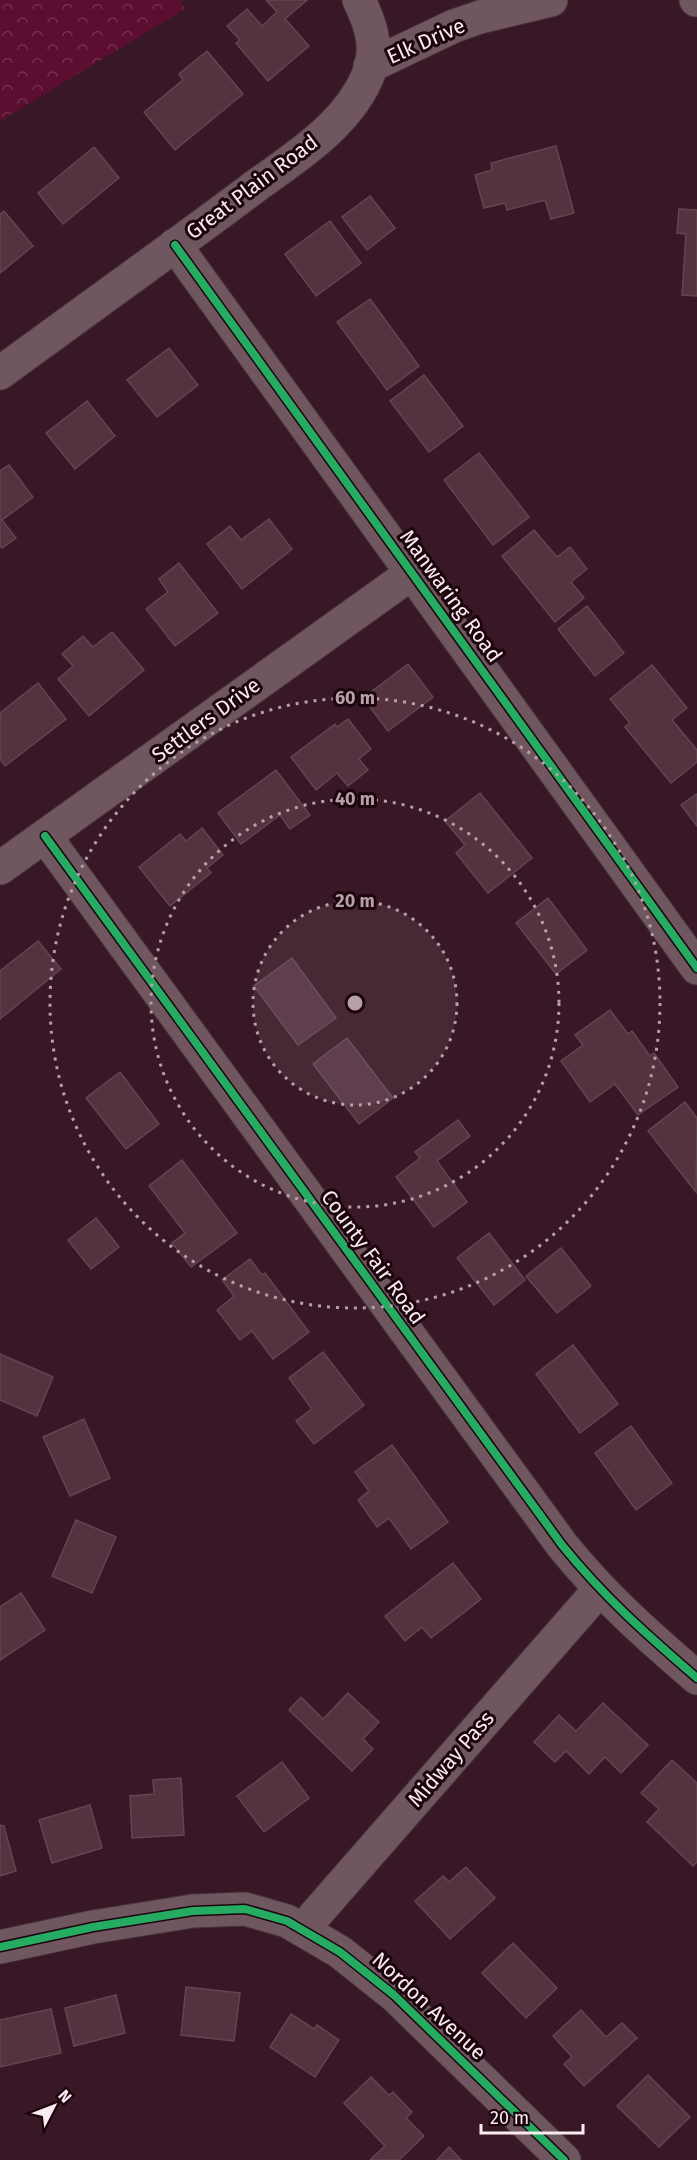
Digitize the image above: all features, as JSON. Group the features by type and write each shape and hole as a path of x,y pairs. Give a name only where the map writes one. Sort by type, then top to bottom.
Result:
{"street":[{"name":"Great Plain Road","path":"0,373 286,164 323,134 353,100 363,85 370,66 374,46 371,28 359,0"},
{"name":"Elk Drive","path":"370,66 454,26 480,17 551,0"},
{"name":"Manwaring Road","path":"175,245 697,968"},
{"name":"Settlers Drive","path":"0,868 412,573"},
{"name":"County Fair Road","path":"45,836 538,1514 599,1590 628,1619 697,1678"},
{"name":"Midway Pass","path":"303,1929 599,1590"},
{"name":"Nordon Avenue","path":"0,1947 111,1923 164,1915 228,1909 265,1913 303,1929 352,1961 402,2002 564,2160"}],"green space":[{"path":"0,0 179,0 185,9 0,121"}],"building":[{"path":"266,0 307,0 285,19 309,46 268,81 236,43 240,40 227,26 247,9 262,26 277,12"},
{"path":"207,51 243,94 175,150 144,112 183,80 179,74"},
{"path":"556,146 574,213 551,219 545,200 507,210 505,203 484,208 475,175 492,170 491,163"},
{"path":"94,147 119,178 63,224 38,193"},
{"path":"370,196 395,228 367,250 342,217"},
{"path":"679,209 697,210 697,296 682,295 686,234 677,233"},
{"path":"4,211 33,246 0,273 0,214"},
{"path":"330,221 361,263 316,296 285,254"},
{"path":"370,299 419,366 387,390 337,322"},
{"path":"169,348 198,385 157,417 127,380"},
{"path":"424,375 463,426 429,452 390,401"},
{"path":"87,401 115,436 75,469 46,433"},
{"path":"479,453 529,517 493,545 444,480"},
{"path":"9,465 33,497 2,520 16,538 2,548 0,546 0,471"},
{"path":"269,519 292,549 242,589 207,544 230,526 241,540"},
{"path":"534,530 557,557 570,547 587,569 571,582 584,598 555,622 502,556"},
{"path":"179,563 218,613 175,646 146,609 168,592 159,579"},
{"path":"587,606 624,653 595,676 558,629"},
{"path":"112,632 144,670 89,716 58,679 73,666 62,654 83,636 93,647"},
{"path":"408,664 433,697 388,731 363,698"},
{"path":"652,665 687,708 672,720 697,750 697,762 671,783 625,727 630,723 610,699"},
{"path":"38,683 66,719 5,766 0,759 0,713"},
{"path":"348,719 371,749 359,759 368,770 348,786 337,773 316,790 291,757 335,724 337,727"},
{"path":"276,770 310,815 290,829 280,815 241,844 218,813"},
{"path":"480,793 532,858 488,893 456,853 465,845 445,821"},
{"path":"697,794 697,826 681,805"},
{"path":"202,828 223,855 207,868 211,873 170,906 139,867 180,834 186,841"},
{"path":"548,898 587,950 556,974 516,923"},
{"path":"38,941 61,969 0,1019 0,971"},
{"path":"292,958 336,1018 298,1045 254,986"},
{"path":"610,1010 628,1034 632,1031 650,1056 654,1053 678,1087 638,1115 615,1084 590,1102 561,1061 583,1045 575,1035"},
{"path":"347,1038 393,1098 359,1124 313,1064"},
{"path":"120,1072 159,1124 126,1149 86,1098"},
{"path":"685,1102 697,1118 696,1192 648,1131"},
{"path":"458,1120 470,1136 437,1161 467,1202 434,1227 396,1177 420,1158 415,1152"},
{"path":"182,1160 237,1233 191,1267 172,1243 185,1233 149,1186"},
{"path":"96,1218 119,1247 91,1269 68,1240"},
{"path":"489,1233 525,1280 494,1305 457,1258"},
{"path":"561,1248 591,1286 557,1313 526,1276"},
{"path":"250,1259 262,1275 265,1273 309,1332 273,1359 252,1331 240,1340 217,1310 234,1296 222,1280"},
{"path":"573,1345 618,1404 580,1433 536,1374"},
{"path":"323,1352 364,1405 314,1444 296,1421 312,1409 289,1378"},
{"path":"0,1354 53,1377 37,1416 0,1400"},
{"path":"84,1419 110,1478 70,1496 43,1437"},
{"path":"631,1426 672,1483 636,1510 595,1453"},
{"path":"392,1445 448,1522 411,1549 389,1518 377,1527 358,1500 369,1491 355,1472"},
{"path":"76,1520 116,1537 92,1593 52,1576"},
{"path":"453,1563 481,1599 431,1638 422,1627 405,1641 385,1616"},
{"path":"21,1593 45,1630 0,1660 0,1607"},
{"path":"348,1693 379,1722 363,1739 373,1749 352,1771 289,1710 301,1697 323,1719"},
{"path":"603,1703 648,1745 621,1773 605,1757 589,1774 566,1751 555,1762 534,1742 559,1715 576,1731"},
{"path":"672,1760 697,1783 697,1862 693,1866 647,1822 659,1809 641,1793"},
{"path":"282,1762 309,1798 264,1832 237,1796"},
{"path":"181,1778 184,1835 132,1838 130,1796 154,1794 153,1780"},
{"path":"90,1805 102,1848 52,1863 39,1820"},
{"path":"0,1825 4,1826 16,1871 0,1876"},
{"path":"466,1867 495,1898 450,1939 415,1901 443,1876 449,1882"},
{"path":"513,1943 557,1988 526,2018 482,1973"},
{"path":"186,1987 240,1993 234,2041 181,2035"},
{"path":"116,1995 125,2033 74,2046 65,2008"},
{"path":"51,2009 61,2053 0,2067 0,2020"},
{"path":"581,2010 606,2037 622,2023 637,2038 584,2086 564,2064 572,2057 553,2036"},
{"path":"291,2014 314,2029 317,2025 339,2040 315,2077 270,2047"},
{"path":"648,2075 690,2117 659,2147 617,2106"},
{"path":"371,2077 389,2095 393,2092 412,2112 406,2118 424,2136 399,2160 370,2160 385,2146 344,2103"},
{"path":"449,2147 461,2160 437,2160"}],"cycle path":[{"path":"175,245 697,968"},
{"path":"45,836 562,1545 626,1614 697,1678"},
{"path":"0,1947 93,1927 193,1911 245,1909 287,1921 340,1952 394,1995 564,2160"}]}
